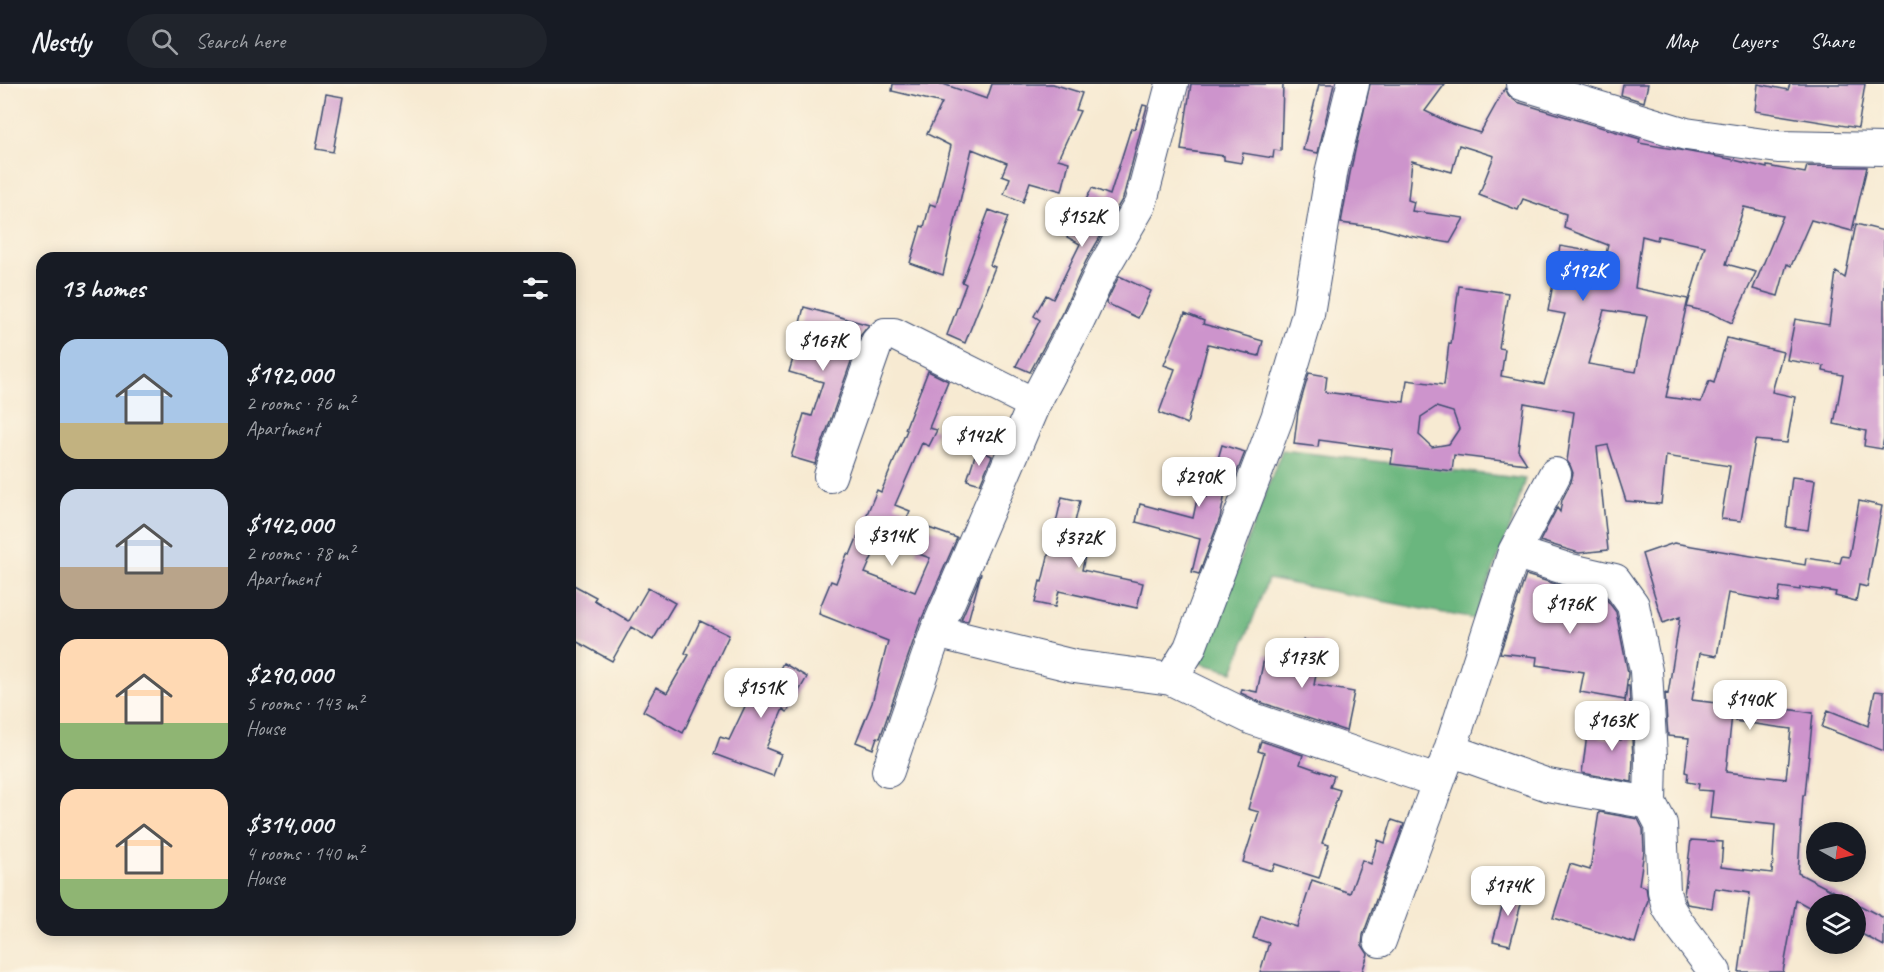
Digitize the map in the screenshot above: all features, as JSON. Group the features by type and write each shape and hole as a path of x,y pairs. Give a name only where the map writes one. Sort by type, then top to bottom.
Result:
{"street":[{"path":"888,771 936,632 1034,404 1102,270 1140,205 1172,84"},
{"path":"1172,679 1190,648 1277,418 1308,314 1332,169 1353,84"},
{"path":"1522,84 1686,134 1778,147 1884,149"},
{"path":"830,476 877,342 885,334 894,334 1034,404"},
{"path":"1380,941 1450,750 1514,552 1555,474"},
{"path":"1514,552 1567,569 1615,580 1633,605 1646,671 1651,757 1650,803 1661,824 1664,891 1668,907 1678,923 1715,972"},
{"path":"936,632 1074,666 1172,679 1253,719 1437,781"},
{"path":"1450,750 1548,785 1650,803"}],"green space":[{"path":"1282,450 1525,479 1512,523 1474,619 1268,579 1233,672 1200,663"}],"building":[{"path":"893,84 943,84 987,99 992,84 1053,84 1082,93 1076,110 1080,111 1058,159 1069,162 1062,191 1030,182 1023,202 1004,194 1010,178 1002,175 1007,163 972,149 943,275 910,263 930,204 936,206 951,146 927,134 942,103 892,91"},
{"path":"1191,84 1283,84 1281,151 1274,150 1273,158 1243,153 1241,163 1224,160 1224,156 1181,150"},
{"path":"1319,84 1334,84 1318,153 1303,150"},
{"path":"1370,84 1445,84 1425,111 1452,124 1480,133 1505,88 1509,96 1517,102 1640,139 1639,143 1767,168 1767,166 1805,173 1807,166 1867,167 1852,231 1811,220 1791,266 1787,264 1778,296 1753,289 1783,216 1744,207 1726,264 1756,272 1732,323 1711,313 1687,307 1705,246 1658,236 1657,240 1642,236 1635,288 1688,299 1666,397 1701,402 1709,381 1714,383 1727,338 1783,352 1772,392 1795,397 1787,443 1755,440 1741,521 1721,519 1730,466 1666,456 1661,504 1626,501 1608,445 1597,447 1608,550 1579,553 1540,541 1557,508 1560,512 1562,500 1571,482 1573,473 1567,461 1574,412 1524,403 1518,450 1527,464 1454,455 1452,471 1391,464 1393,450 1319,440 1318,447 1294,444 1298,411 1309,373 1327,376 1325,392 1404,402 1407,380 1444,385 1459,286 1508,293 1499,348 1505,349 1501,376 1544,384 1565,314 1548,311 1560,246 1606,254 1608,245 1564,228 1566,214 1523,199 1518,210 1479,195 1494,156 1459,145 1452,172 1412,161 1408,200 1414,202 1412,211 1464,218 1450,243 1380,228 1341,223","holes":["1604,310 1647,316 1636,372 1588,364","1436,407 1453,412 1459,429 1449,444 1432,447 1419,435 1421,417"]},
{"path":"1623,84 1648,84 1644,102 1621,95"},
{"path":"1758,84 1788,90 1790,84 1865,84 1858,128 1755,111"},
{"path":"326,94 343,97 333,152 316,149"},
{"path":"1143,105 1147,106 1123,198 1086,261 1063,311 1030,372 1016,366 1040,320 1034,316 1046,295 1053,299 1080,244 1067,237 1092,188 1110,195 1131,128 1135,129"},
{"path":"989,210 1008,217 990,265 995,267 965,343 947,335 966,284 962,282"},
{"path":"1856,224 1884,231 1884,438 1882,449 1864,446 1866,431 1834,424 1843,375 1823,371 1824,366 1787,360 1795,319 1829,325 1836,272 1845,278"},
{"path":"1119,276 1151,291 1138,318 1106,303"},
{"path":"804,307 869,325 860,336 815,464 791,457 804,414 812,416 823,382 789,372 801,332 798,331"},
{"path":"1185,313 1204,321 1203,324 1263,341 1259,356 1208,344 1187,424 1159,413 1175,369 1164,365"},
{"path":"928,371 948,381 929,428 937,430 929,446 922,443 895,505 910,511 906,520 957,538 919,625 880,738 877,737 873,749 856,742 872,703 888,641 819,614 831,581 836,583 877,490 881,492 907,430 905,429","holes":["882,534 918,548 916,553 930,558 915,592 865,573"]},
{"path":"1222,445 1245,452 1232,485 1227,484 1220,518 1199,574 1192,572 1200,539 1136,522 1140,504 1193,518 1198,495 1207,497"},
{"path":"977,449 992,456 980,484 967,480"},
{"path":"1792,477 1815,480 1808,530 1786,527"},
{"path":"1062,497 1080,501 1070,543 1087,546 1082,570 1143,583 1137,608 1059,591 1055,607 1035,603"},
{"path":"1859,501 1882,506 1867,587 1859,585 1856,601 1835,596 1836,592 1800,587 1800,590 1780,587 1778,602 1728,593 1717,656 1700,653 1692,700 1733,705 1726,772 1786,779 1791,729 1735,721 1738,702 1813,713 1805,795 1803,795 1798,873 1806,877 1806,882 1815,882 1838,894 1806,894 1806,906 1796,900 1783,972 1739,972 1750,893 1715,888 1712,908 1687,904 1684,895 1691,840 1723,842 1721,867 1772,873 1775,825 1710,818 1713,791 1698,790 1699,784 1687,782 1688,773 1685,772 1689,738 1668,736 1665,693 1668,694 1680,617 1663,623 1642,554 1674,543 1805,565 1806,558 1840,563 1842,556 1849,557"},
{"path":"981,573 968,621 961,620"},
{"path":"1526,575 1604,596 1616,612 1628,673 1625,700 1580,692 1584,672 1536,665 1537,657 1500,653"},
{"path":"576,586 596,597 594,600 629,621 648,588 675,603 653,640 631,627 612,661 576,641"},
{"path":"700,621 729,635 683,733 643,711 656,687 667,693 689,655 685,653"},
{"path":"1304,640 1322,643 1314,685 1354,692 1346,731 1260,702 1241,693 1242,689 1257,692 1265,654 1299,662"},
{"path":"783,663 807,677 787,712 783,709 766,748 781,754 773,776 714,754 720,737 729,740 748,700 736,693 743,671 769,684"},
{"path":"1627,686 1629,686 1633,757 1632,782 1582,773 1587,735 1621,740"},
{"path":"1875,691 1884,692 1884,751 1822,727 1828,710 1868,726"},
{"path":"1261,741 1303,755 1300,764 1334,776 1330,787 1340,790 1322,843 1329,845 1319,878 1275,864 1272,871 1243,862 1259,812 1248,809 1264,753 1258,751"},
{"path":"1599,812 1638,819 1643,829 1644,851 1639,885 1646,887 1648,900 1635,943 1553,918 1570,864 1590,870"},
{"path":"1392,820 1404,824 1363,935 1362,945 1368,954 1362,972 1260,972 1269,943 1253,938 1261,915 1297,927 1312,880 1350,893 1362,860 1371,864 1378,840 1385,843"},
{"path":"1507,888 1524,893 1510,945 1493,941"},
{"path":"1866,909 1884,918 1884,946 1866,936"}]}
